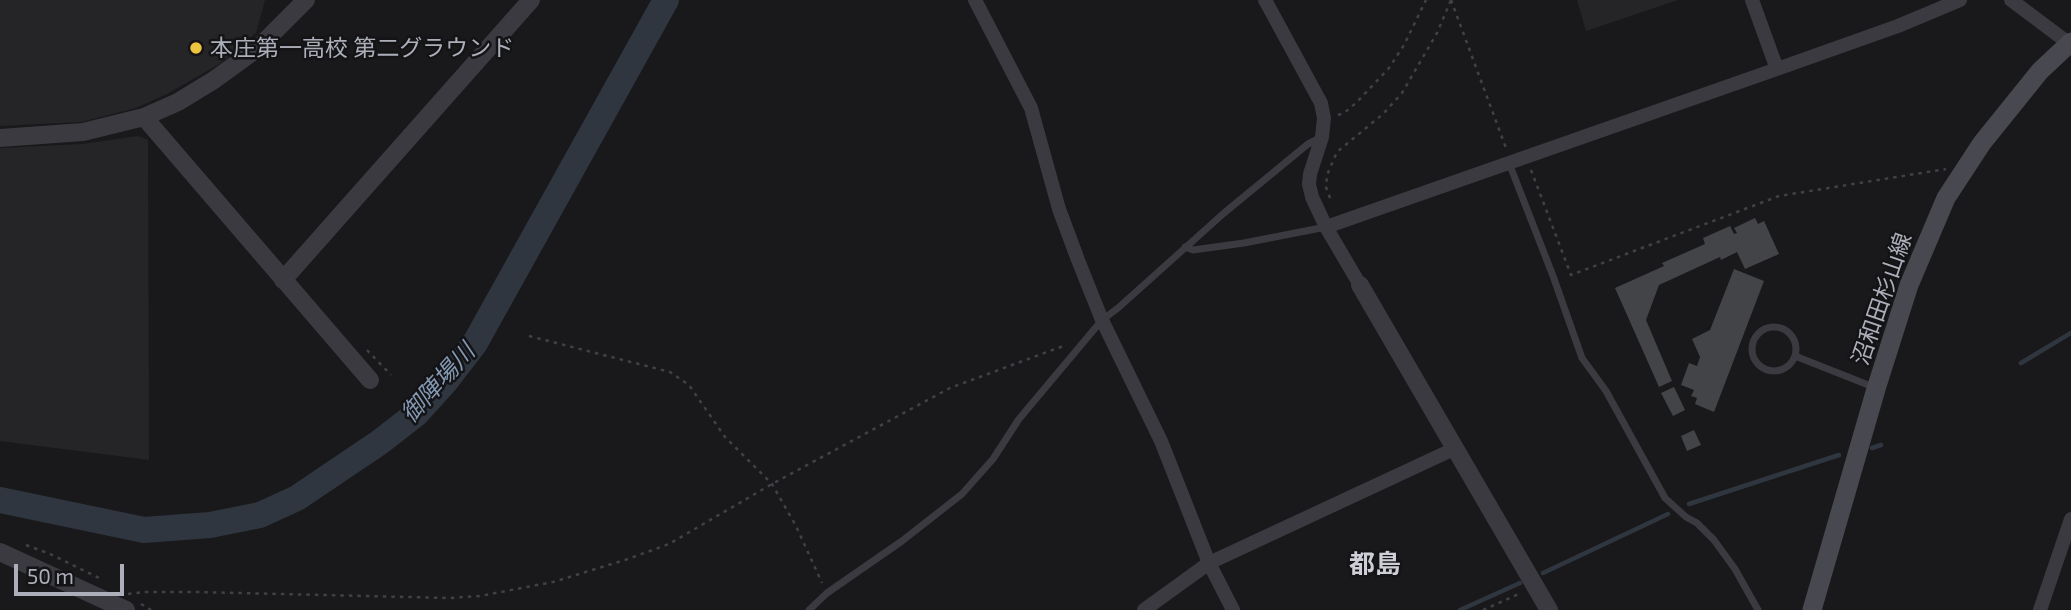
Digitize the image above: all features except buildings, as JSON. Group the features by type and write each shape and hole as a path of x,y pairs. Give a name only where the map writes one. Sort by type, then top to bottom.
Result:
{"main road":[{"name":"沼和田杉山線","path":"1812,610 1876,388 1909,285 1946,198 1982,143 2040,71 2070,43"}],"street":[{"path":"0,138 83,132 144,117 178,102 258,48 306,0"},
{"path":"283,279 531,0"},
{"path":"975,0 1031,108 1059,209 1102,320 1161,441 1209,563 1233,610"},
{"path":"1265,0 1321,103 1324,118 1322,137 1310,174 1312,197 1331,225 1360,285 1549,610"},
{"path":"1752,0 1777,69"},
{"path":"1331,225 1898,26 1961,0"},
{"path":"2011,0 2070,43"},
{"path":"144,117 370,380"},
{"path":"1144,610 1209,563 1455,448"},
{"path":"2040,610 2071,519"},
{"path":"0,552 121,609"}],"lane":[{"path":"809,610 827,593 902,541 961,494 993,459 1019,419 1102,320 1308,144 1322,137"},
{"path":"1509,163 1582,358 1606,391 1665,498 1714,540 1735,569 1758,610"},
{"path":"1185,247 1194,250 1244,243 1331,225"},
{"path":"1773,327 1780,328 1792,335 1795,356 1786,368 1772,371 1759,365 1755,359 1753,345 1760,332 1773,327"},
{"path":"1795,356 1876,388"}],"path":[{"path":"1324,118 1344,113 1372,87 1404,46 1426,0"},
{"path":"1331,225 1326,187 1327,175 1337,152 1383,114 1402,93 1437,33 1451,0 1508,152 1509,163"},
{"path":"1526,157 1571,275 1779,196 1945,168 1961,176"},
{"path":"529,336 670,372 690,385 725,437 772,484 796,526 827,593"},
{"path":"100,597 144,592 449,598 501,593 554,582 669,544 772,484 950,388 1087,337"},
{"path":"1483,610 1536,586"}],"shaded area":[{"path":"0,0 265,0 256,33 221,63 167,94 136,108 81,122 0,126"},
{"path":"1577,0 1678,0 1586,31"},
{"path":"138,136 148,140 149,460 0,441 0,148 82,144"}],"waterway":[{"name":"御陣場川","path":"0,500 144,530 210,525 260,515 297,498 380,442 416,414 475,343 666,0"},
{"path":"2021,363 2071,333"},
{"path":"1872,448 1881,445"},
{"path":"1689,504 1839,455"},
{"path":"1543,573 1668,514"},
{"path":"1460,610 1520,583"}],"place":[{"name":"本庄第一高校 第二グラウンド","path":"196,48"}],"district":[{"name":"都島","path":"1375,564"}]}
